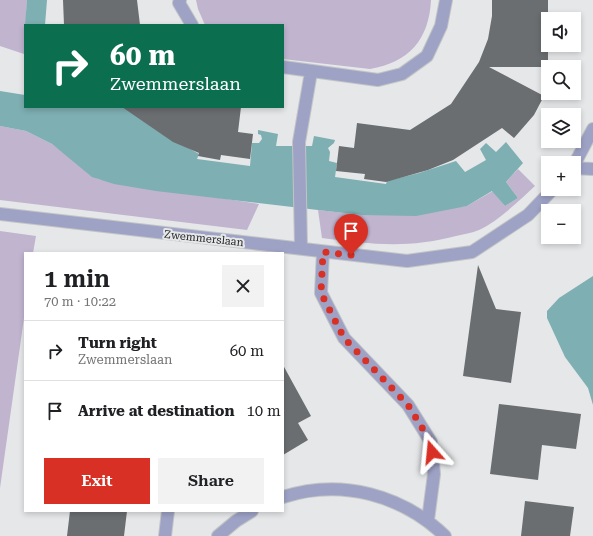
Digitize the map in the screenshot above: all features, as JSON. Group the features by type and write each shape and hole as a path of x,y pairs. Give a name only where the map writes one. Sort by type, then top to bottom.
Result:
{"street":[{"path":"180,0 179,3 191,24"},
{"path":"284,67 378,80 402,74 427,56 441,26 446,0"},
{"path":"300,248 301,219 299,142 311,72"},
{"path":"578,156 593,129"},
{"path":"581,168 593,169"},
{"name":"Zwemmerslaan","path":"0,214 407,261 472,252 528,215 546,196"},
{"path":"323,252 321,293 344,338 408,405 431,442 434,474 428,520"},
{"path":"284,497 300,491 354,490 402,505 428,520 445,536"},
{"path":"165,536 168,512"},
{"path":"218,536 236,521 250,512"}],"shaded area":[{"path":"0,0 27,0 26,24 24,24 24,54 0,46"},
{"path":"196,0 431,0 426,27 421,38 414,47 406,55 396,61 384,66 370,69 284,59 284,24 205,24"},
{"path":"0,126 26,131 52,144 98,179 259,204 247,230 0,200"},
{"path":"518,169 535,186 501,216 476,231 438,240 405,244 356,242 322,238 318,210 363,215 467,206 493,191 505,206 518,198 506,182"},
{"path":"0,231 36,236 33,252 24,252 24,318 0,488"}],"water":[{"path":"27,0 47,0 45,24 25,24"},
{"path":"0,91 24,95 24,108 132,108 178,142 199,154 197,159 250,166 252,143 259,143 262,139 261,135 258,134 258,130 278,134 276,146 312,146 314,136 335,140 334,143 328,148 330,152 329,161 337,163 335,177 386,184 387,181 419,173 456,161 465,172 486,160 480,149 486,143 496,152 506,142 523,163 506,182 518,198 505,206 492,191 467,206 416,216 362,215 156,191 114,184 92,177 52,144 26,131 0,126"},
{"path":"593,276 593,405 588,388 565,357 547,318 547,311 559,298"}],"building":[{"path":"63,0 137,0 140,24 64,24"},
{"path":"492,0 548,0 548,12 541,12 541,52 548,52 548,60 541,60 541,67 489,67 541,94 542,100 534,115 514,138 502,128 453,160 428,170 386,182 364,179 365,174 336,171 339,146 354,148 357,123 410,130 451,104 479,62 488,39 492,16"},
{"path":"123,108 241,108 238,132 253,134 250,159 221,155 220,160 198,156 199,153 173,142"},
{"path":"478,265 496,309 521,312 511,383 463,376"},
{"path":"284,367 311,416 298,423 308,440 284,454"},
{"path":"499,404 581,414 576,449 542,445 538,480 490,474"},
{"path":"525,501 574,507 570,536 521,536"},
{"path":"70,512 127,512 124,536 67,536"}],"route":[{"path":"351,255 323,252 321,293 344,338 408,405 431,442 432,452"}]}
